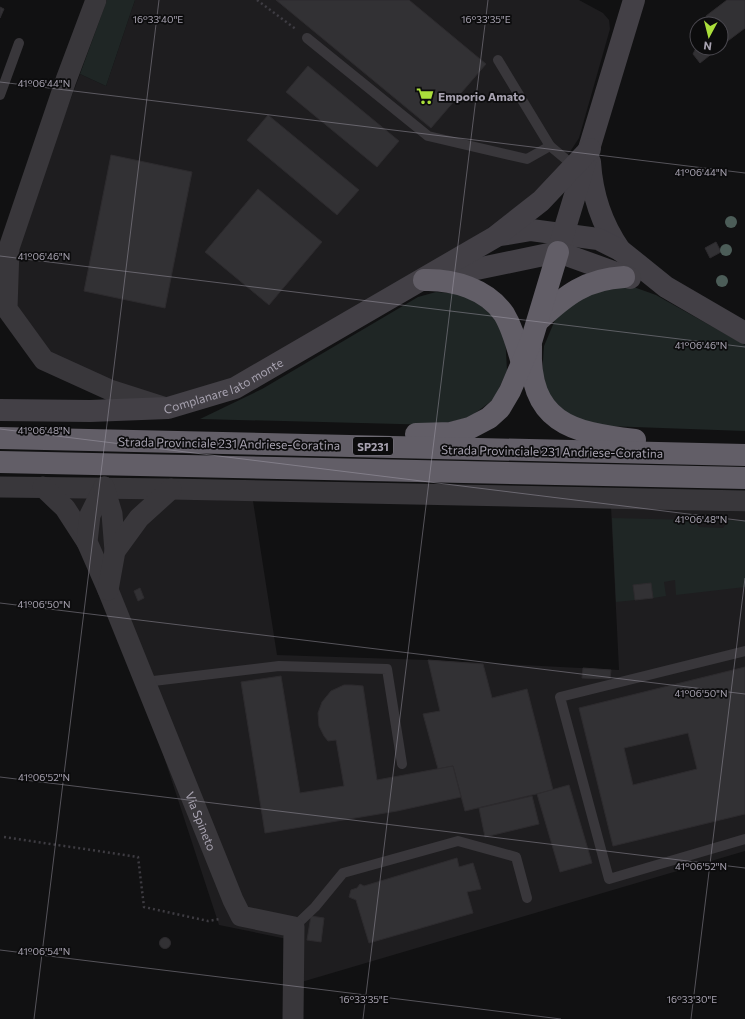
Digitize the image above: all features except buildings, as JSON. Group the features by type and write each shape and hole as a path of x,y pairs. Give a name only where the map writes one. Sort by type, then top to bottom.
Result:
{"highway":[{"name":"SP231","path":"198,442 461,431 478,425 495,413 506,398 522,363 539,320 561,243"},
{"name":"SP231","path":"539,320 566,296 584,285 601,280 624,277"},
{"path":"424,280 462,285 477,291 493,302 509,323 522,363"},
{"name":"SP231","path":"531,342 532,370 540,398 554,416 568,426 599,436 745,454"},
{"name":"Strada Provinciale 231 Andriese-Coratina","path":"0,438 745,454"},
{"name":"Strada Provinciale 231 Andriese-Coratina","path":"0,462 745,478"}],"street":[{"path":"96,0 5,242 7,309 44,360 110,390 168,408"},
{"path":"561,243 634,0"},
{"name":"Complanare lato monte","path":"0,410 90,411 168,408 235,388 424,280 495,237 535,206 590,149"},
{"name":"Complanare lato monte","path":"590,149 592,182 595,200 607,228 620,250"},
{"name":"Complanare lato monte","path":"495,237 527,230 561,243 624,277 666,287"},
{"name":"Complanare lato monte","path":"424,280 561,243 595,238 620,250 666,287 745,333"},
{"path":"0,487 171,489 745,501"},
{"name":"Via Spineto","path":"43,487 65,508 87,542 108,590 232,900 241,916"},
{"path":"87,542 90,516 104,488"},
{"path":"104,488 112,514 115,551 108,590"},
{"path":"115,551 139,518 171,489"},
{"path":"241,916 294,927 293,1019"}],"lane":[{"path":"308,38 428,136 527,159 550,146"},
{"path":"0,95 19,43"},
{"path":"498,60 550,146 574,166"},
{"path":"745,651 560,697 609,879 745,839"},
{"path":"145,682 279,666 387,670 402,764"},
{"path":"294,927 315,907 343,873 458,841 516,858 527,898"}],"path":[{"path":"257,0 308,38"},
{"path":"4,838 138,858 144,908 208,921 241,916"}],"shaded area":[{"path":"107,0 135,0 106,86 80,74"},
{"path":"135,0 579,0 603,13 609,20 610,29 579,138 551,181 487,229 349,314 216,387 159,399 47,354 14,306 14,265 34,197 80,74 106,86"},
{"path":"628,285 656,295 745,345 745,431 606,426 573,418 550,399 542,375 544,346 555,320 574,298"},
{"path":"436,292 462,294 491,309 505,333 507,371 494,399 470,417 438,425 200,419 262,389 418,297"},
{"path":"42,495 253,501 277,655 428,660 619,670 611,507 745,512 745,851 288,986 287,939 219,925 148,708 86,562 62,514"},
{"path":"612,518 694,520 699,527 723,528 729,520 745,521 745,587 676,595 675,580 664,582 666,596 653,598 651,583 633,585 635,600 616,602"}],"place":[{"name":"Emporio Amato","path":"425,96"}]}
